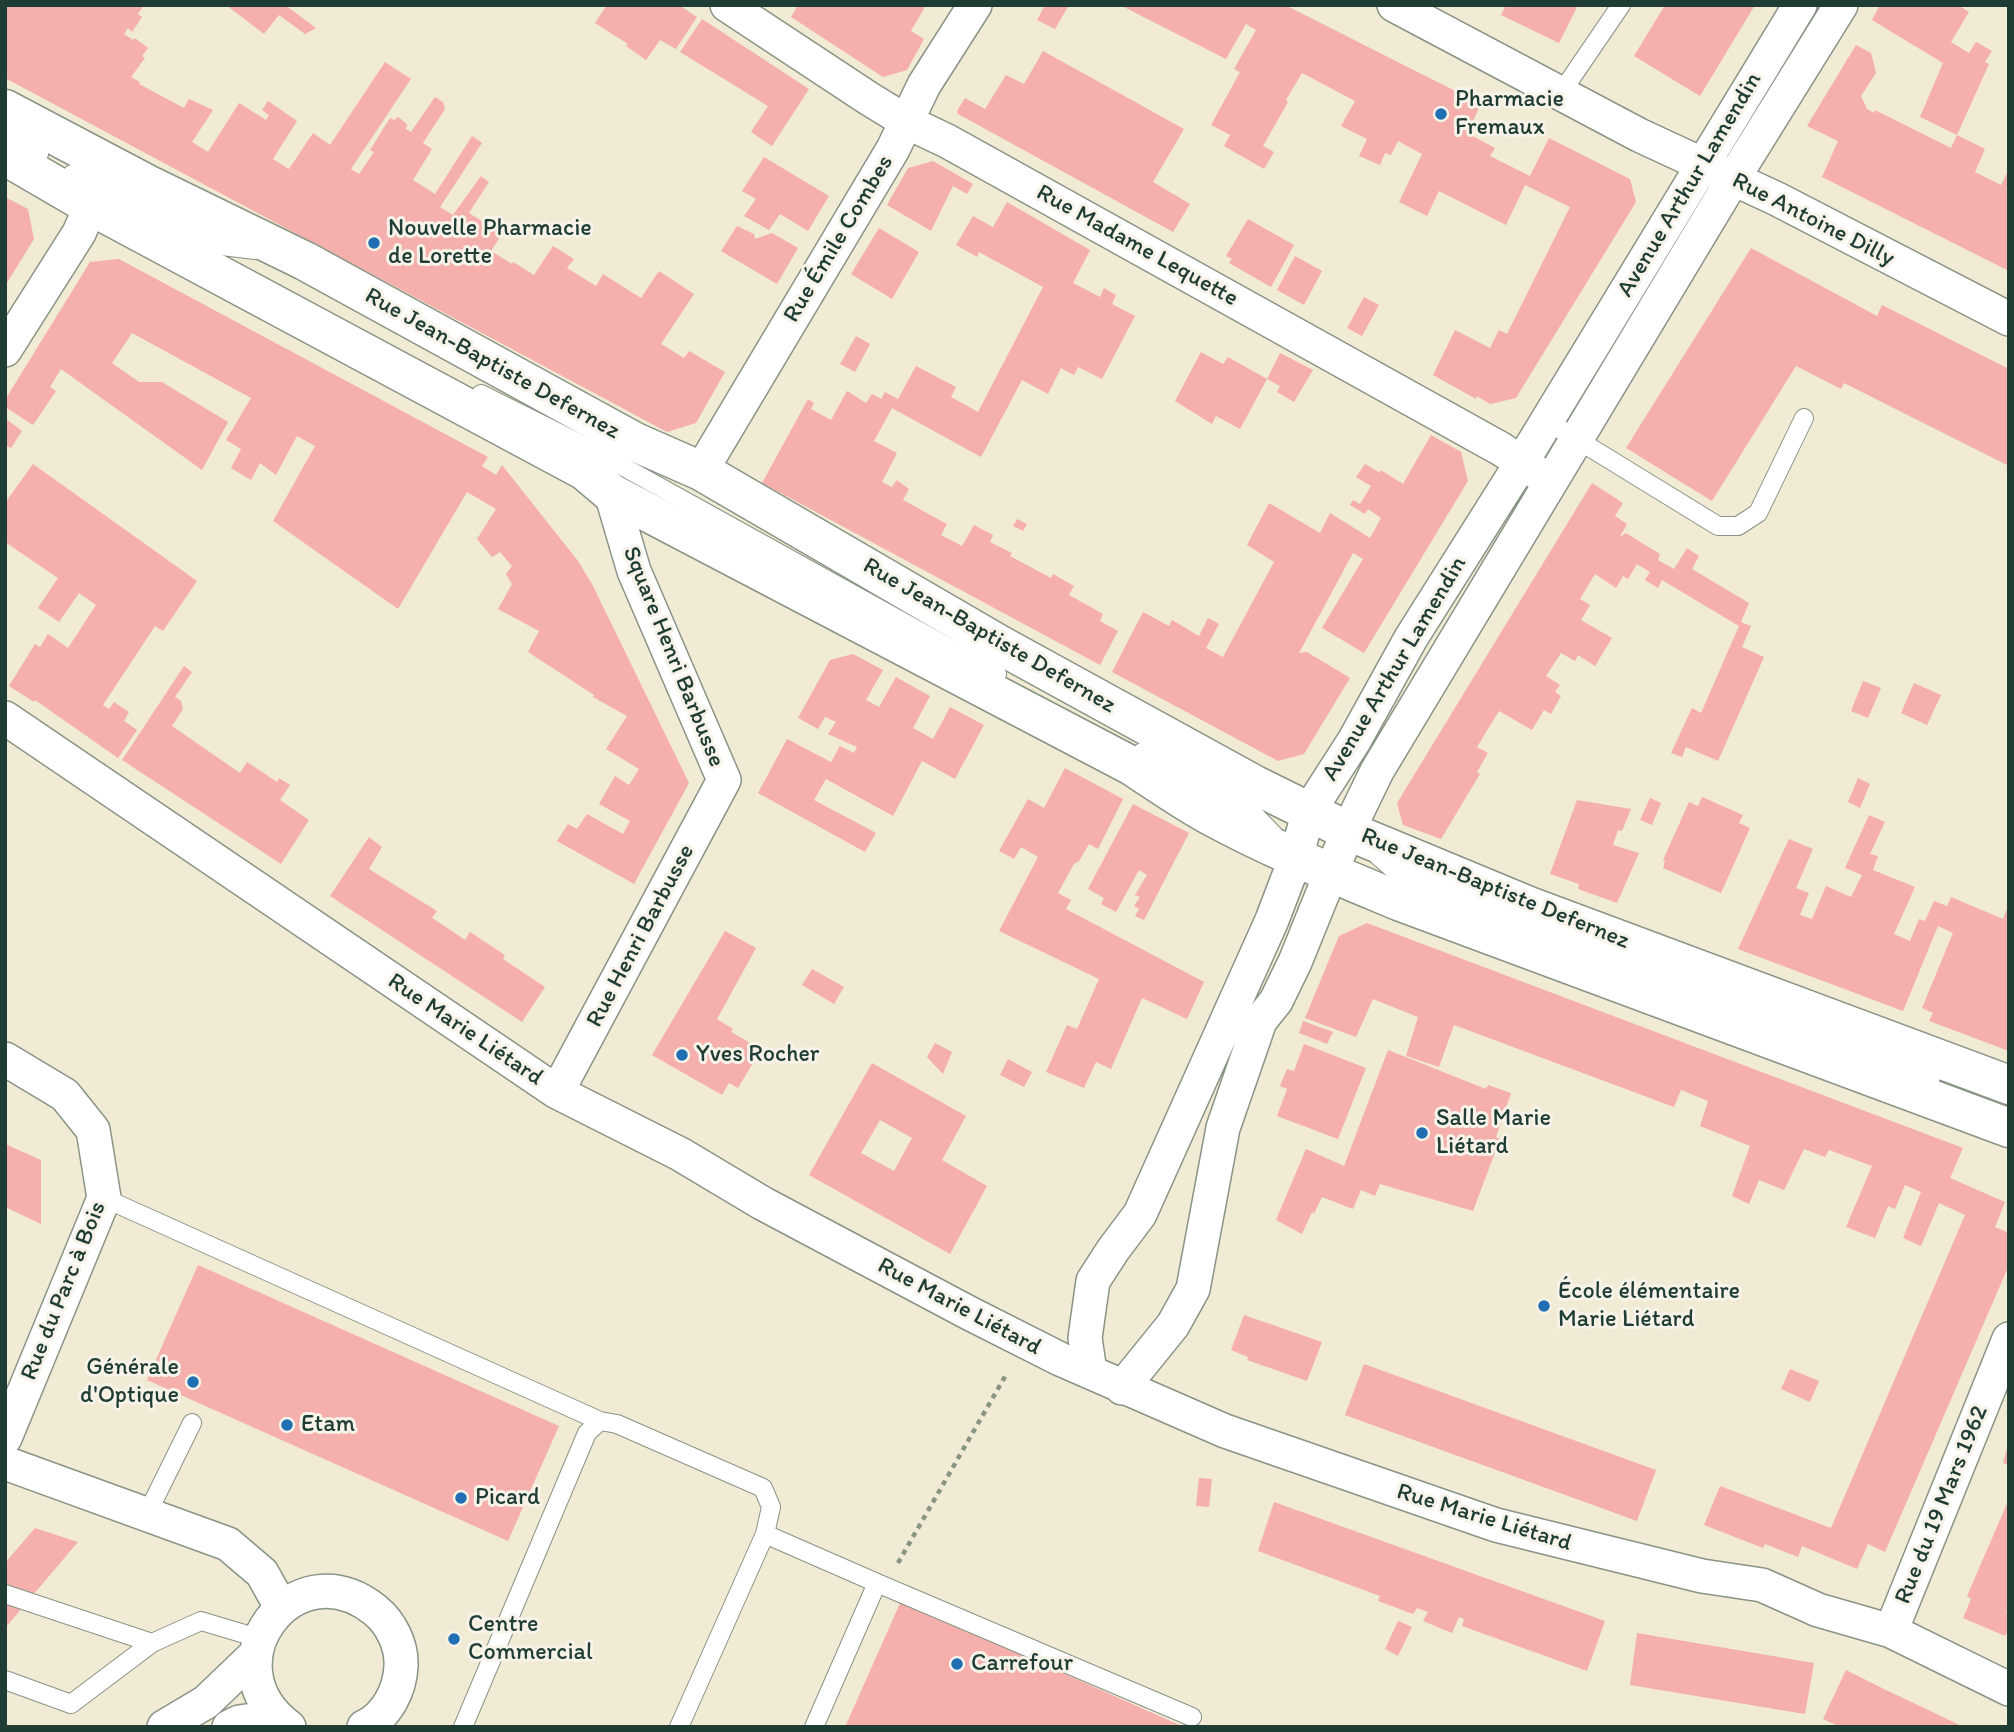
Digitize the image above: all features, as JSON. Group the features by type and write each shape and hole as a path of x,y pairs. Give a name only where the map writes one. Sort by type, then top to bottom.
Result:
{"main road":[{"name":"Rue Jean-Baptiste Defernez","path":"5,109 286,253 635,442 701,471 1000,645 1255,785 1348,831 1529,906 1998,1089"},
{"name":"Rue Jean-Baptiste Defernez","path":"5,156 90,206 584,471 611,493 1132,766 1210,816 1331,873 1401,902 2009,1128"}],"street":[{"name":"Rue Madame Lequette","path":"727,5 907,121 960,147 1522,462 1550,482"},
{"name":"Rue Émile Combes","path":"701,471 893,149 924,85 975,5"},
{"name":"Rue Antoine Dilly","path":"1394,5 1702,165 1777,199 2009,319"},
{"name":"Avenue Arthur Lamendin","path":"1090,1373 1085,1338 1093,1281 1140,1214 1272,920 1297,857 1309,811 1354,741 1411,638 1522,462 1800,5"},
{"path":"1122,1388 1173,1325 1193,1289 1223,1128 1260,1021 1276,1001 1302,946 1304,934 1348,831 1377,771 1732,179 1841,5"},
{"path":"5,350 79,233 90,206"},
{"name":"Square Henri Barbusse","path":"611,493 634,571 724,780"},
{"name":"Rue Marie Liétard","path":"5,718 557,1092 680,1154 762,1203 969,1313 1090,1373 1225,1431 1496,1525 1702,1576 1762,1585 1818,1610 1891,1632 2009,1689"},
{"name":"Rue Henri Barbusse","path":"557,1092 724,780"},
{"name":"Rue du Parc à Bois","path":"5,1059 65,1095 93,1130 104,1198 5,1438"},
{"name":"Rue du 19 Mars 1962","path":"1891,1632 2009,1339"},
{"path":"5,1463 228,1544 262,1573 281,1607"},
{"path":"164,1727 206,1702 256,1647 268,1621 281,1607 306,1594 334,1591 361,1599 383,1616 397,1640 401,1657 400,1681 387,1708 369,1725"},
{"path":"256,1647 258,1689 282,1722"},
{"path":"229,1727 239,1722 282,1722"}],"lane":[{"path":"1561,93 1621,5"},
{"path":"5,134 80,178 214,245 286,253"},
{"path":"298,316 344,326 593,450 1011,682"},
{"path":"1547,421 1718,526 1738,526 1758,513 1804,418"},
{"path":"1035,695 1244,804 1297,857"},
{"path":"1348,831 1415,885 1951,1084"},
{"path":"104,1198 600,1421 617,1424 763,1488 771,1507 765,1534 679,1727"},
{"path":"463,1727 587,1433 600,1421"},
{"path":"147,1514 192,1423"},
{"path":"765,1534 1192,1717"},
{"path":"814,1727 877,1583"},
{"path":"5,1594 152,1643"},
{"path":"5,1680 71,1704 152,1643 201,1621 256,1647"},
{"path":"477,1727 475,1718 490,1662"}],"path":[{"path":"895,1567 986,1410"}],"building":[{"path":"5,5 144,5 138,14 142,17 132,32 128,28 124,34 148,48 142,56 145,58 131,77 184,108 189,99 213,110 192,142 208,152 239,103 266,120 269,115 262,110 268,101 297,121 273,159 289,169 313,133 330,145 385,62 411,79 351,169 359,174 374,152 370,150 390,118 394,120 398,117 407,124 406,129 411,132 435,97 443,102 445,109 423,143 432,149 413,180 435,194 472,136 482,143 440,207 453,215 481,176 489,182 469,213 502,234 491,251 512,264 513,262 534,275 553,246 574,259 567,268 596,286 603,274 641,298 659,271 694,294 661,344 684,358 689,351 725,372 696,423 667,432 5,78"},
{"path":"226,5 285,5 316,28 305,34 279,15 264,34"},
{"path":"607,5 679,5 697,17 676,49 660,40 646,60 626,46 628,44 595,23"},
{"path":"798,5 926,5 911,31 924,39 907,70 883,77 791,17"},
{"path":"1045,5 1069,5 1055,29 1037,20"},
{"path":"1120,5 1285,5 1481,104 1467,133 1495,148 1490,156 1530,176 1549,138 1630,179 1636,202 1516,398 1490,404 1433,375 1455,330 1490,348 1499,330 1507,334 1570,207 1525,185 1506,225 1439,191 1427,216 1399,202 1422,154 1398,141 1391,155 1385,153 1380,165 1359,156 1367,139 1341,126 1355,101 1302,73 1263,146 1274,152 1264,169 1224,146 1230,135 1211,125 1240,72 1234,69 1256,30 1246,24 1226,59"},
{"path":"1506,5 1578,5 1559,43 1501,15"},
{"path":"1665,5 1755,5 1700,96 1634,56"},
{"path":"1880,5 1958,5 1969,12 1951,42 1969,53 1976,42 1992,51 1985,62 1989,64 1957,135 1920,117 1943,63 1872,20"},
{"path":"702,19 809,89 772,146 751,132 768,106 680,52"},
{"path":"1856,45 1871,53 1876,73 1861,96 1867,109 1874,113 1875,110 1951,148 1957,135 1985,149 1975,172 2001,185 2009,169 2009,271 1822,177 1838,141 1807,126"},
{"path":"1043,51 1184,129 1153,182 1190,204 1173,232 958,114 957,111 965,98 985,109 1006,75 1024,84"},
{"path":"764,157 829,196 808,231 780,214 769,230 744,216 756,199 742,191"},
{"path":"933,161 973,184 967,194 953,186 931,231 887,205 908,168"},
{"path":"5,197 28,209 34,239 5,286"},
{"path":"1007,202 1090,250 1073,283 1100,297 1104,288 1116,295 1112,304 1135,316 1102,379 1078,367 1074,375 1061,368 1048,394 1022,380 981,457 892,408 874,441 897,453 882,482 892,487 897,480 909,489 903,500 947,524 941,535 962,546 974,525 993,535 990,542 1012,553 1010,556 1051,578 1053,574 1074,586 1069,595 1103,614 1100,621 1118,631 1100,665 762,483 808,399 814,403 811,409 831,420 847,391 866,403 872,394 881,399 885,392 898,399 916,366 956,387 951,397 978,412 1043,287 979,252 977,257 956,245 973,216 993,227"},
{"path":"1248,219 1294,245 1271,287 1229,263 1232,259 1226,256"},
{"path":"737,226 754,234 755,239 772,233 798,248 777,284 721,251"},
{"path":"879,228 919,252 892,299 851,274"},
{"path":"1751,248 1877,316 1882,305 2009,369 2009,466 1844,383 1841,389 1796,366 1712,501 1626,448"},
{"path":"1295,256 1322,271 1304,305 1277,290"},
{"path":"119,259 488,457 482,466 496,475 502,465 578,561 592,584 689,783 634,884 557,841 568,824 577,829 587,814 623,834 630,821 599,804 615,776 629,785 639,769 606,749 627,716 593,697 594,695 528,652 539,631 498,609 512,584 506,574 512,566 500,552 492,557 477,539 496,509 467,492 398,609 273,521 315,446 297,436 276,475 260,463 251,480 231,468 241,449 226,440 251,398 132,333 112,363 139,382 162,382 228,422 202,470 61,369 50,387 56,391 33,425 5,407 5,400 90,262"},
{"path":"1364,297 1379,305 1362,336 1347,328"},
{"path":"856,336 870,344 855,372 840,364"},
{"path":"1201,352 1223,364 1228,357 1267,379 1240,429 1216,416 1212,424 1175,401"},
{"path":"1280,353 1313,370 1294,402 1277,392 1280,386 1267,379"},
{"path":"5,418 22,431 11,448 5,445"},
{"path":"1431,435 1461,452 1468,481 1364,653 1322,628 1363,559 1353,553 1299,653 1307,652 1350,678 1304,754 1278,761 1112,672 1143,612 1169,626 1172,620 1199,636 1208,618 1219,624 1206,648 1223,657 1274,562 1247,545 1269,503 1320,533 1330,513 1370,538 1381,518 1368,509 1365,514 1350,505 1353,500 1360,504 1371,486 1356,477 1365,464 1380,473 1381,470 1403,484"},
{"path":"33,464 197,581 163,631 155,626 103,705 109,709 114,702 129,712 124,721 137,730 118,758 35,700 34,702 9,686 35,644 40,647 48,634 68,648 96,605 79,593 59,622 38,608 58,578 5,542 5,503"},
{"path":"1592,483 1623,503 1615,516 1627,524 1620,537 1626,533 1660,554 1658,560 1674,569 1687,548 1699,556 1692,569 1749,603 1741,622 1751,626 1742,647 1764,657 1718,761 1686,747 1682,757 1671,753 1692,708 1701,713 1739,626 1662,580 1658,588 1645,580 1650,572 1637,564 1628,579 1623,576 1616,588 1595,574 1580,599 1590,605 1581,620 1612,638 1595,666 1578,655 1575,661 1561,653 1546,676 1560,685 1555,692 1561,696 1551,714 1544,710 1532,730 1499,711 1477,747 1488,753 1477,772 1480,774 1441,839 1403,825 1397,803"},
{"path":"1017,519 1027,524 1023,531 1013,526"},
{"path":"853,654 883,670 866,700 879,707 896,677 930,696 913,728 933,739 950,707 984,725 955,779 922,761 893,816 826,779 814,800 876,833 865,852 758,793 787,739 831,762 840,746 854,753 857,747 828,734 836,722 825,717 818,729 798,718 830,660"},
{"path":"184,666 192,672 175,697 181,701 183,709 172,726 240,773 247,762 277,782 279,778 290,785 280,800 309,820 281,864 122,760"},
{"path":"1863,681 1881,688 1868,718 1851,711"},
{"path":"1914,683 1941,695 1927,725 1901,713"},
{"path":"1065,768 1123,799 1098,849 1089,844 1058,893 1071,900 1066,909 1204,982 1187,1019 1142,998 1111,1069 1096,1062 1084,1088 1046,1072 1067,1025 1077,1029 1099,979 999,931 1038,857 1021,847 1014,859 999,851 1028,799 1044,808"},
{"path":"1858,778 1870,784 1860,808 1848,802"},
{"path":"1702,797 1743,815 1739,823 1750,828 1721,893 1663,868 1663,860 1689,802 1698,806"},
{"path":"1650,798 1661,803 1652,825 1640,820"},
{"path":"1577,800 1631,809 1622,831 1618,830 1613,845 1639,853 1617,903 1578,889 1579,884 1550,874"},
{"path":"1133,804 1189,833 1144,920 1135,916 1139,909 1134,906 1140,897 1135,895 1147,875 1139,870 1116,912 1101,904 1104,898 1088,889"},
{"path":"1869,815 1885,822 1870,854 1878,856 1873,870 1915,887 1894,934 1910,941 1919,919 1925,921 1934,901 1947,906 1951,897 2003,919 2009,904 2009,1051 1929,1021 1933,1013 1922,1008 1953,933 1938,926 1903,1011 1738,949 1789,839 1813,849 1796,888 1809,893 1800,915 1812,919 1826,886 1851,897 1862,875 1845,868"},
{"path":"369,837 382,847 369,869 437,911 432,918 465,940 470,932 505,955 503,959 545,987 522,1022 330,896"},
{"path":"1367,923 1963,1148 1950,1178 2005,1202 1995,1227 2009,1233 2009,1265 1885,1552 1868,1544 1857,1569 1802,1546 1798,1557 1765,1544 1763,1548 1704,1525 1720,1486 1831,1528 1965,1215 1939,1203 1921,1246 1903,1238 1921,1192 1905,1185 1895,1209 1888,1206 1875,1238 1846,1227 1872,1166 1829,1150 1825,1157 1804,1149 1784,1190 1759,1180 1749,1204 1732,1196 1750,1146 1700,1126 1708,1101 1681,1090 1674,1107 1454,1025 1439,1067 1406,1056 1418,1017 1373,999 1356,1037 1305,1018 1339,936"},
{"path":"725,931 756,948 717,1019 733,1029 731,1032 761,1049 738,1088 729,1083 722,1095 652,1055"},
{"path":"812,969 844,987 834,1004 802,985"},
{"path":"1303,1021 1333,1032 1327,1044 1299,1033"},
{"path":"935,1043 952,1052 943,1074 927,1057"},
{"path":"1304,1044 1366,1068 1338,1139 1277,1116 1287,1089 1280,1086 1287,1069 1294,1071"},
{"name":"Salle Marie Liétard","path":"1388,1050 1486,1089 1488,1085 1511,1093 1496,1137 1500,1139 1473,1211 1380,1184 1375,1196 1361,1190 1353,1209 1322,1197 1302,1234 1276,1220 1306,1149 1344,1166"},
{"path":"1008,1059 1032,1072 1024,1087 1000,1075"},
{"path":"872,1063 966,1116 942,1160 987,1186 950,1254 809,1175","holes":["880,1120 912,1138 894,1171 861,1153"]},
{"path":"5,1144 41,1160 41,1224 5,1207"},
{"path":"198,1265 559,1426 508,1541 147,1380"},
{"path":"1244,1315 1322,1342 1307,1381 1247,1360 1248,1357 1231,1350"},
{"path":"1364,1364 1656,1470 1637,1521 1345,1415"},
{"path":"1790,1369 1819,1381 1810,1402 1781,1389"},
{"path":"2009,1446 2009,1465 2003,1463"},
{"path":"1199,1478 1212,1479 1209,1507 1196,1506"},
{"path":"2009,1499 2009,1605 2006,1612 2009,1613 2009,1629 2005,1636 1963,1618 1971,1599 1967,1596"},
{"path":"1274,1502 1605,1621 1587,1671 1462,1626 1464,1619 1459,1617 1452,1633 1423,1621 1428,1612 1417,1608 1413,1614 1378,1601 1380,1596 1258,1551"},
{"path":"35,1528 78,1542 5,1628 5,1563"},
{"name":"Carrefour","path":"901,1601 1184,1727 845,1727"},
{"path":"1398,1621 1412,1627 1398,1656 1385,1649"},
{"path":"1637,1633 1814,1663 1805,1714 1630,1685"},
{"path":"1846,1670 1964,1727 1840,1727 1823,1719"}],"place":[{"name":"Pharmacie Fremaux","path":"1441,114"},
{"name":"Nouvelle Pharmacie de Lorette","path":"374,243"},
{"name":"Yves Rocher","path":"682,1055"},
{"name":"Salle Marie Liétard","path":"1422,1133"},
{"name":"École élémentaire Marie Liétard","path":"1544,1306"},
{"name":"Générale d'Optique","path":"193,1382"},
{"name":"Etam","path":"287,1425"},
{"name":"Picard","path":"461,1498"},
{"name":"Centre Commercial","path":"454,1639"},
{"name":"Carrefour","path":"957,1664"}]}
